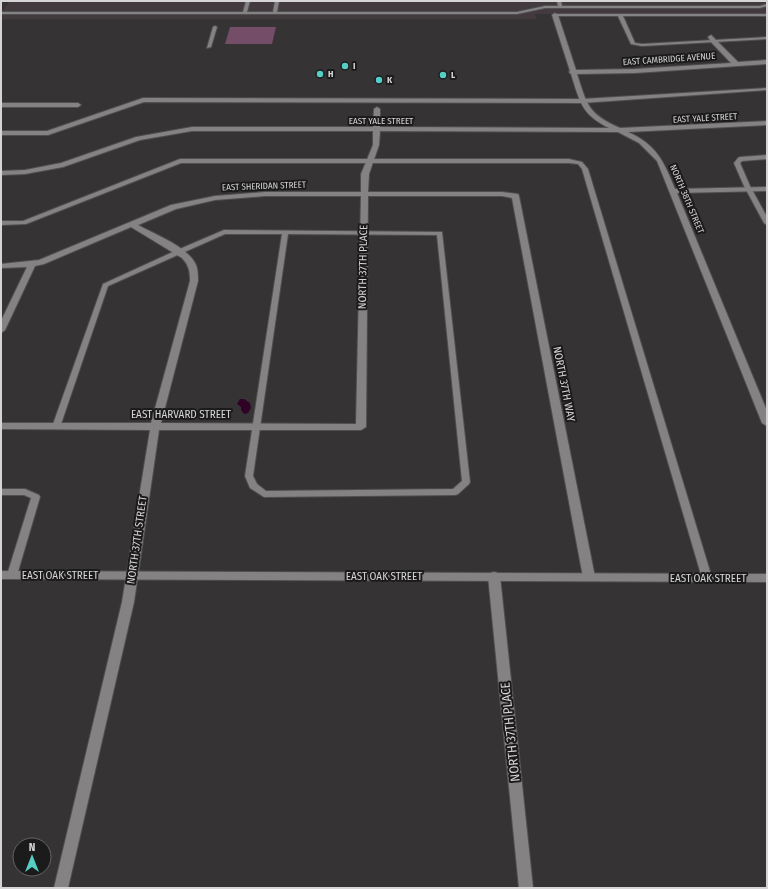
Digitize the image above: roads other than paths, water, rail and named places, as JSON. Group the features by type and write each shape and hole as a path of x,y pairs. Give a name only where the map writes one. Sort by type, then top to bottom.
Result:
{"street":[{"name":"NORTH 38TH STREET","path":"555,15 582,101 590,113 616,130 635,138 660,161 767,423"},
{"path":"712,39 736,64"},
{"name":"EAST CAMBRIDGE AVENUE","path":"572,72 635,71 767,62"},
{"name":"NORTH 37TH PLACE","path":"361,427 365,174 376,145 377,109"},
{"name":"EAST YALE STREET","path":"1,173 25,172 63,165 138,138 178,131 208,129 616,130 713,127 767,123"},
{"path":"673,191 767,189"},
{"name":"EAST SHERIDAN STREET","path":"1,266 32,264 51,258 174,207 215,198 265,194 502,194 515,196"},
{"name":"NORTH 37TH WAY","path":"515,196 589,577"},
{"name":"NORTH 37TH STREET","path":"62,888 128,602 155,426 194,281 194,270 188,259 131,224"},
{"path":"1,330 32,264"},
{"name":"EAST HARVARD STREET","path":"1,426 361,427"},
{"name":"EAST OAK STREET","path":"7,575 767,578"},
{"name":"NORTH 37TH PLACE","path":"494,576 526,888"}],"lane":[{"path":"245,13 248,1"},
{"path":"275,13 277,1"},
{"path":"559,1 560,7"},
{"path":"760,7 767,4"},
{"path":"1,13 517,13 545,7 767,8"},
{"path":"555,15 767,15"},
{"path":"620,15 633,44 642,46 712,39 767,38"},
{"path":"209,47 215,27"},
{"path":"1,133 48,132 143,100 582,101 767,88"},
{"path":"1,105 78,105"},
{"path":"767,156 740,159 737,163 767,223"},
{"path":"1,223 24,223 180,161 561,161 580,163 585,169 707,578"},
{"path":"56,427 105,285 224,232 285,232 363,232 440,233 466,482 455,492 264,494 253,486 249,476 285,232"},
{"path":"1,492 25,492 36,497 7,575"}],"place":[{"name":"I","path":"345,66"},
{"name":"H","path":"320,74"},
{"name":"L","path":"443,75"},
{"name":"K","path":"379,80"}]}
